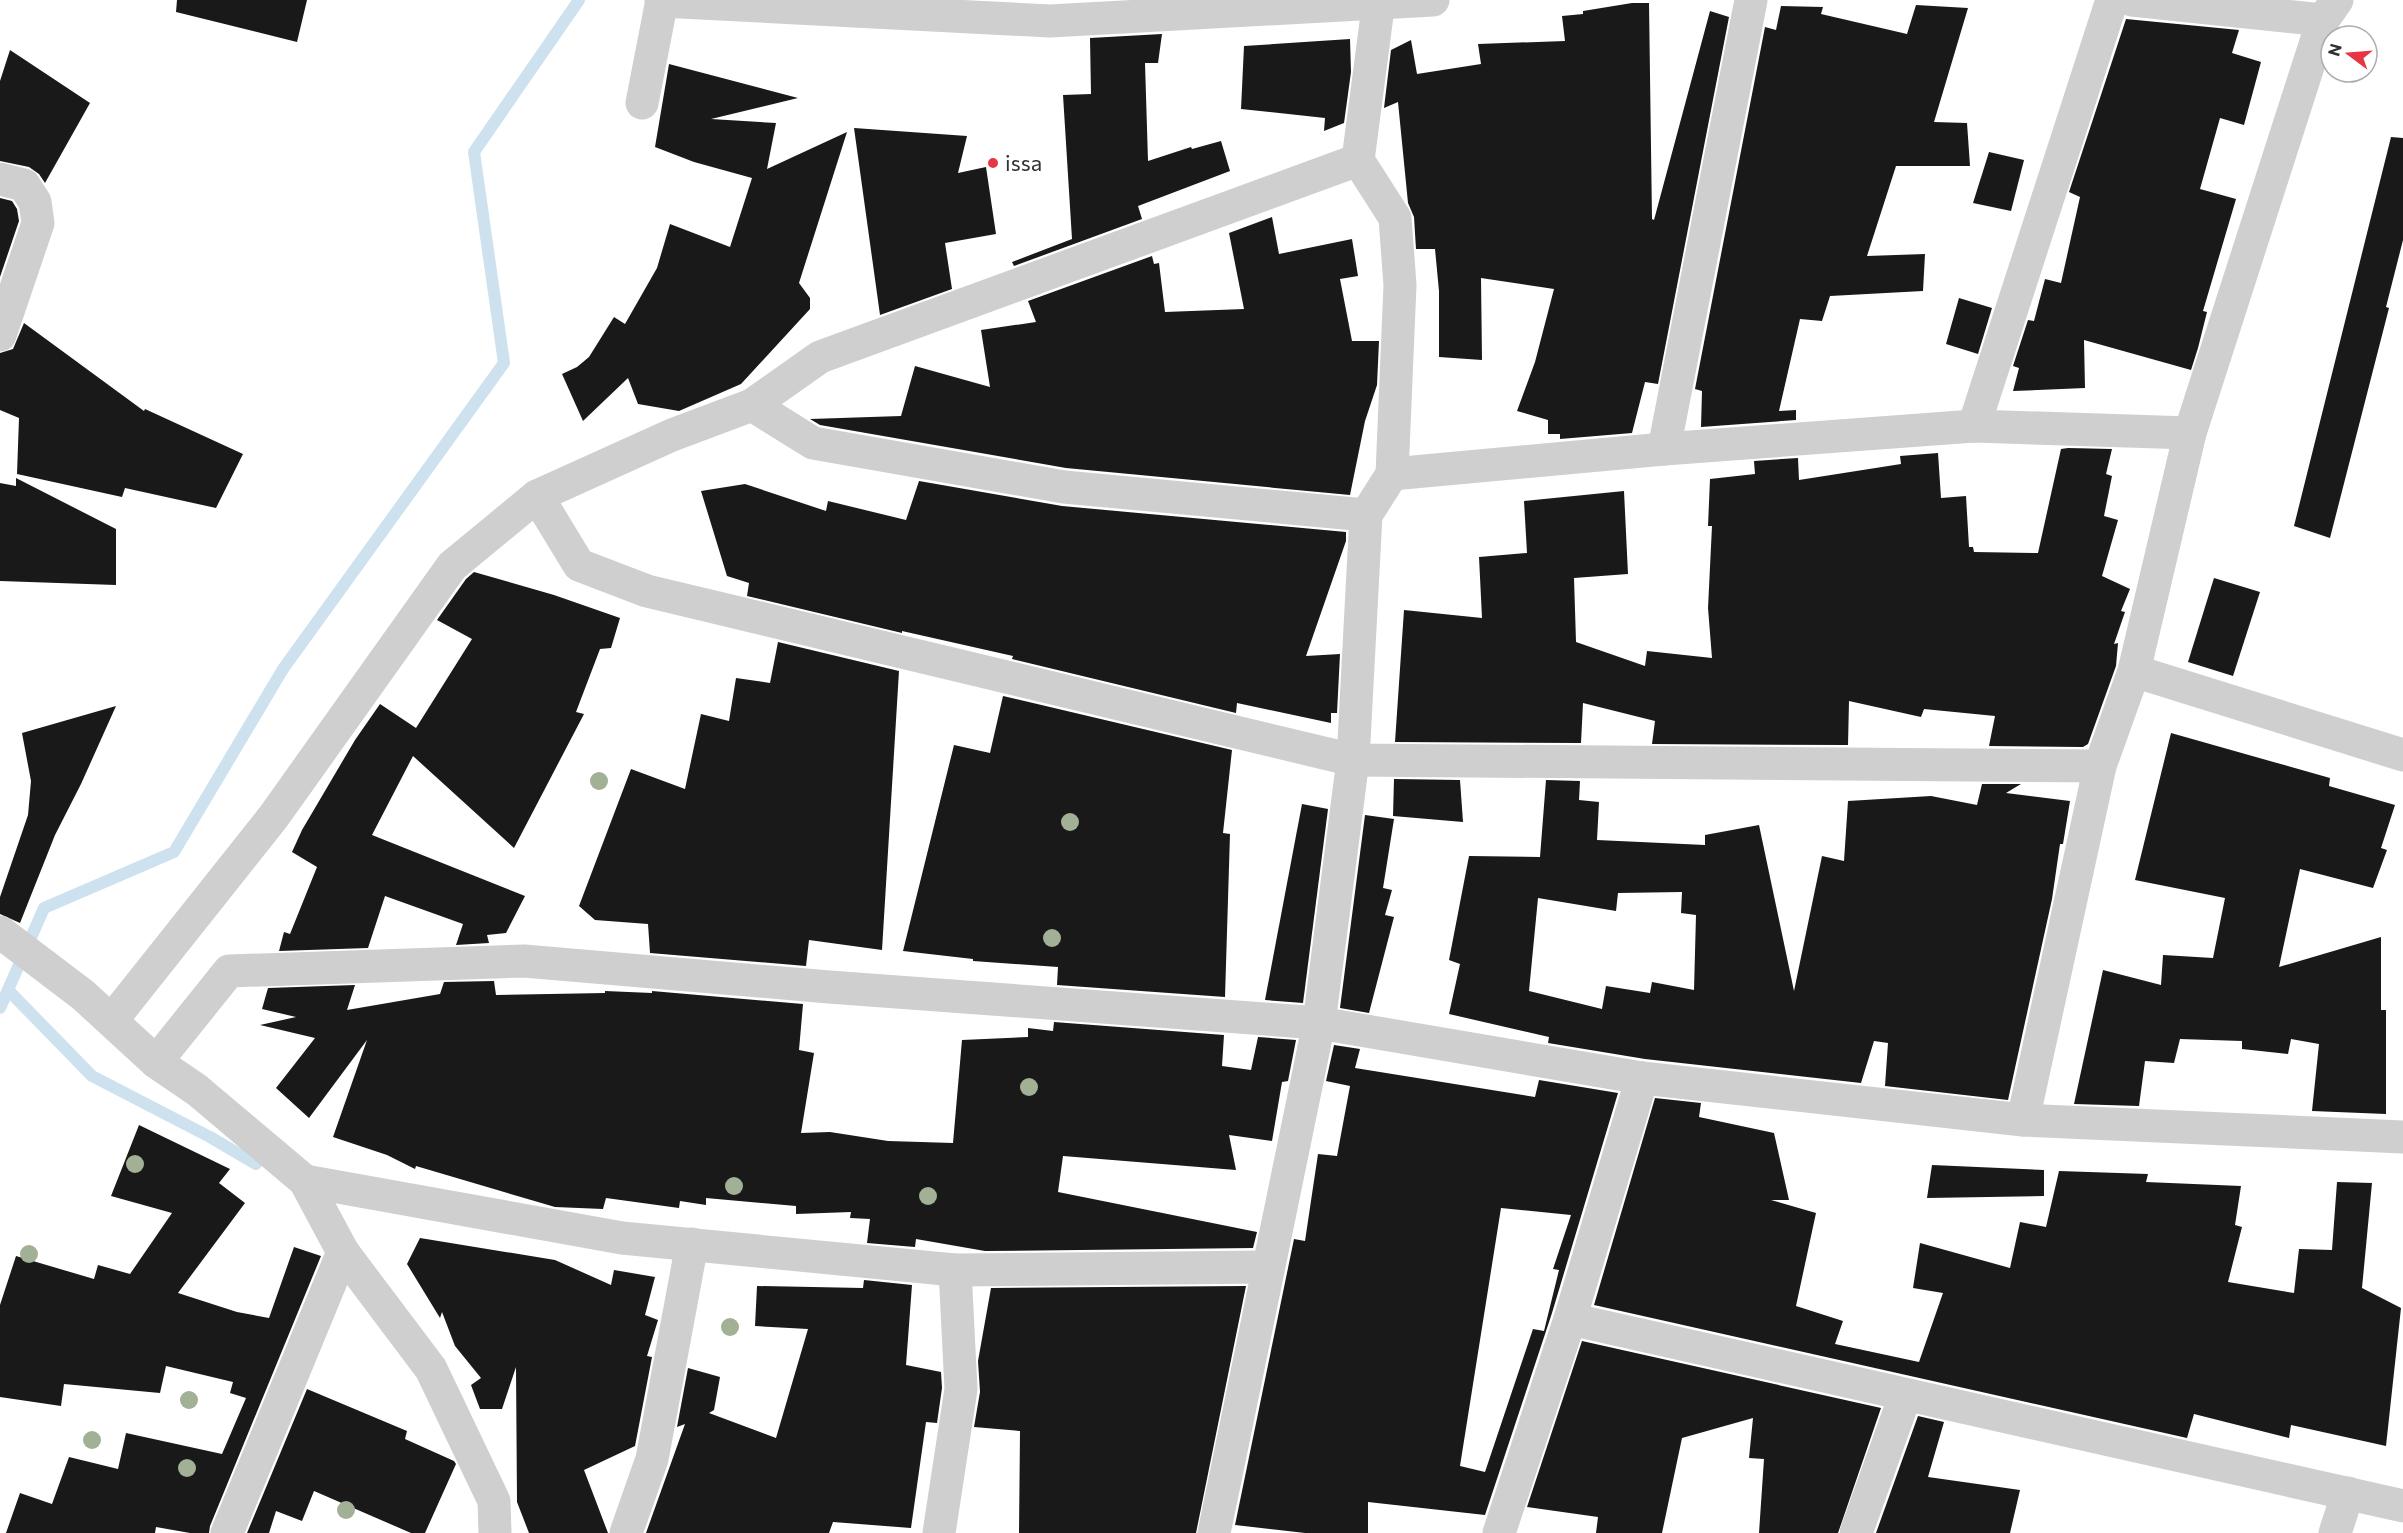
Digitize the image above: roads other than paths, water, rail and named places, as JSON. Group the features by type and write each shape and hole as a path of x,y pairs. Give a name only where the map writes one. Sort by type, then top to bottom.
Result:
{"street":[{"path":"642,103 662,1 1051,10 1432,0"},
{"path":"1664,449 1751,0"},
{"path":"1974,426 2112,0"},
{"path":"2023,1120 2100,766 2134,671 2190,433 2330,10 2132,0"},
{"path":"1214,1533 1319,1023 1353,760 1366,515 1392,474 1400,285 1395,218 1358,159 1379,2"},
{"path":"112,1020 274,816 452,566 537,496 672,435 752,405 820,357 1358,159"},
{"path":"0,180 24,185 35,202 38,223 0,335"},
{"path":"752,405 813,443 824,445 1065,487 1366,515"},
{"path":"1392,474 1664,449 1974,426 2190,433"},
{"path":"537,496 579,565 647,591 1353,760 2100,766"},
{"path":"2134,671 2403,755"},
{"path":"2,936 83,994 156,1062 197,1090 305,1181 343,1252 431,1369 494,1501 495,1533"},
{"path":"156,1062 229,970 524,961 829,987 1319,1023 1642,1078 2023,1120 2403,1137"},
{"path":"1499,1533 1570,1319 1642,1078"},
{"path":"305,1181 622,1238 955,1270 1268,1267"},
{"path":"626,1533 652,1459 692,1244"},
{"path":"227,1533 343,1252"},
{"path":"939,1533 961,1389 955,1270"},
{"path":"1570,1319 2403,1506"},
{"path":"1856,1533 1905,1396"},
{"path":"2336,1533 2348,1493"}],"waterway":[{"path":"0,1008 44,908 174,852 283,669 504,363 474,152 579,0"},
{"path":"8,990 92,1076 210,1137 256,1164"}],"place":[{"name":"issa","path":"993,163"}]}
